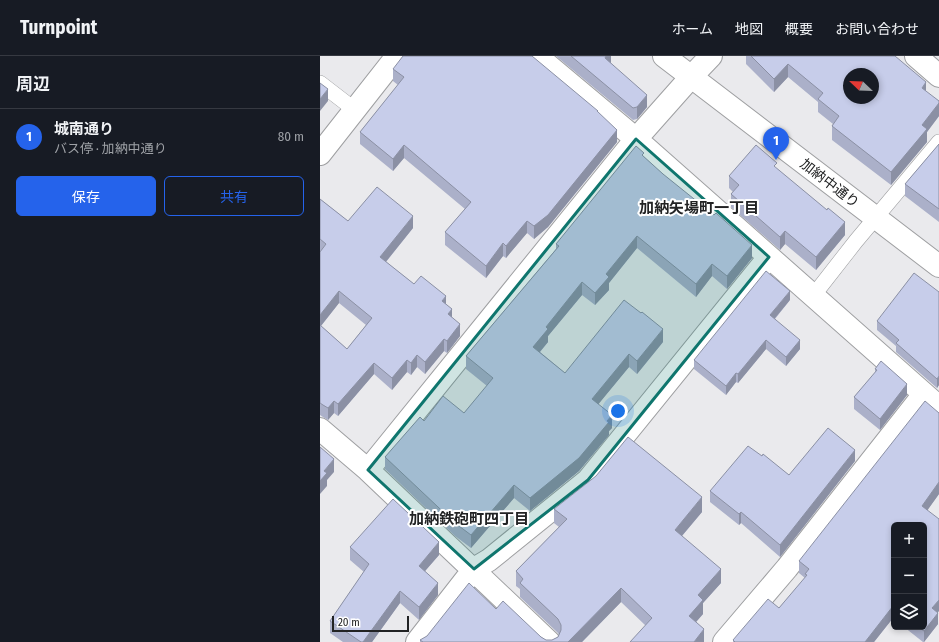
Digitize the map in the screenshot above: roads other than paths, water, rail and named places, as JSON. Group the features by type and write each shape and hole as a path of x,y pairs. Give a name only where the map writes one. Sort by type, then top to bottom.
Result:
{"main road":[{"path":"320,154 397,56"},
{"path":"537,56 636,139 932,401 724,642"},
{"name":"加納中通り","path":"664,56 939,266"},
{"path":"368,470 636,139 691,76 712,56"},
{"path":"916,56 939,76"},
{"path":"417,642 474,569 489,560 588,480 769,257"},
{"path":"320,429 368,470 474,569 549,642"}],"lane":[{"path":"320,83 355,110"},
{"path":"813,296 875,218 939,142"}],"place":[{"name":"城南通り","path":"776,160"}],"district":[{"name":"加納矢場町一丁目","path":"699,208"},
{"name":"加納鉄砲町四丁目","path":"469,519"}]}
